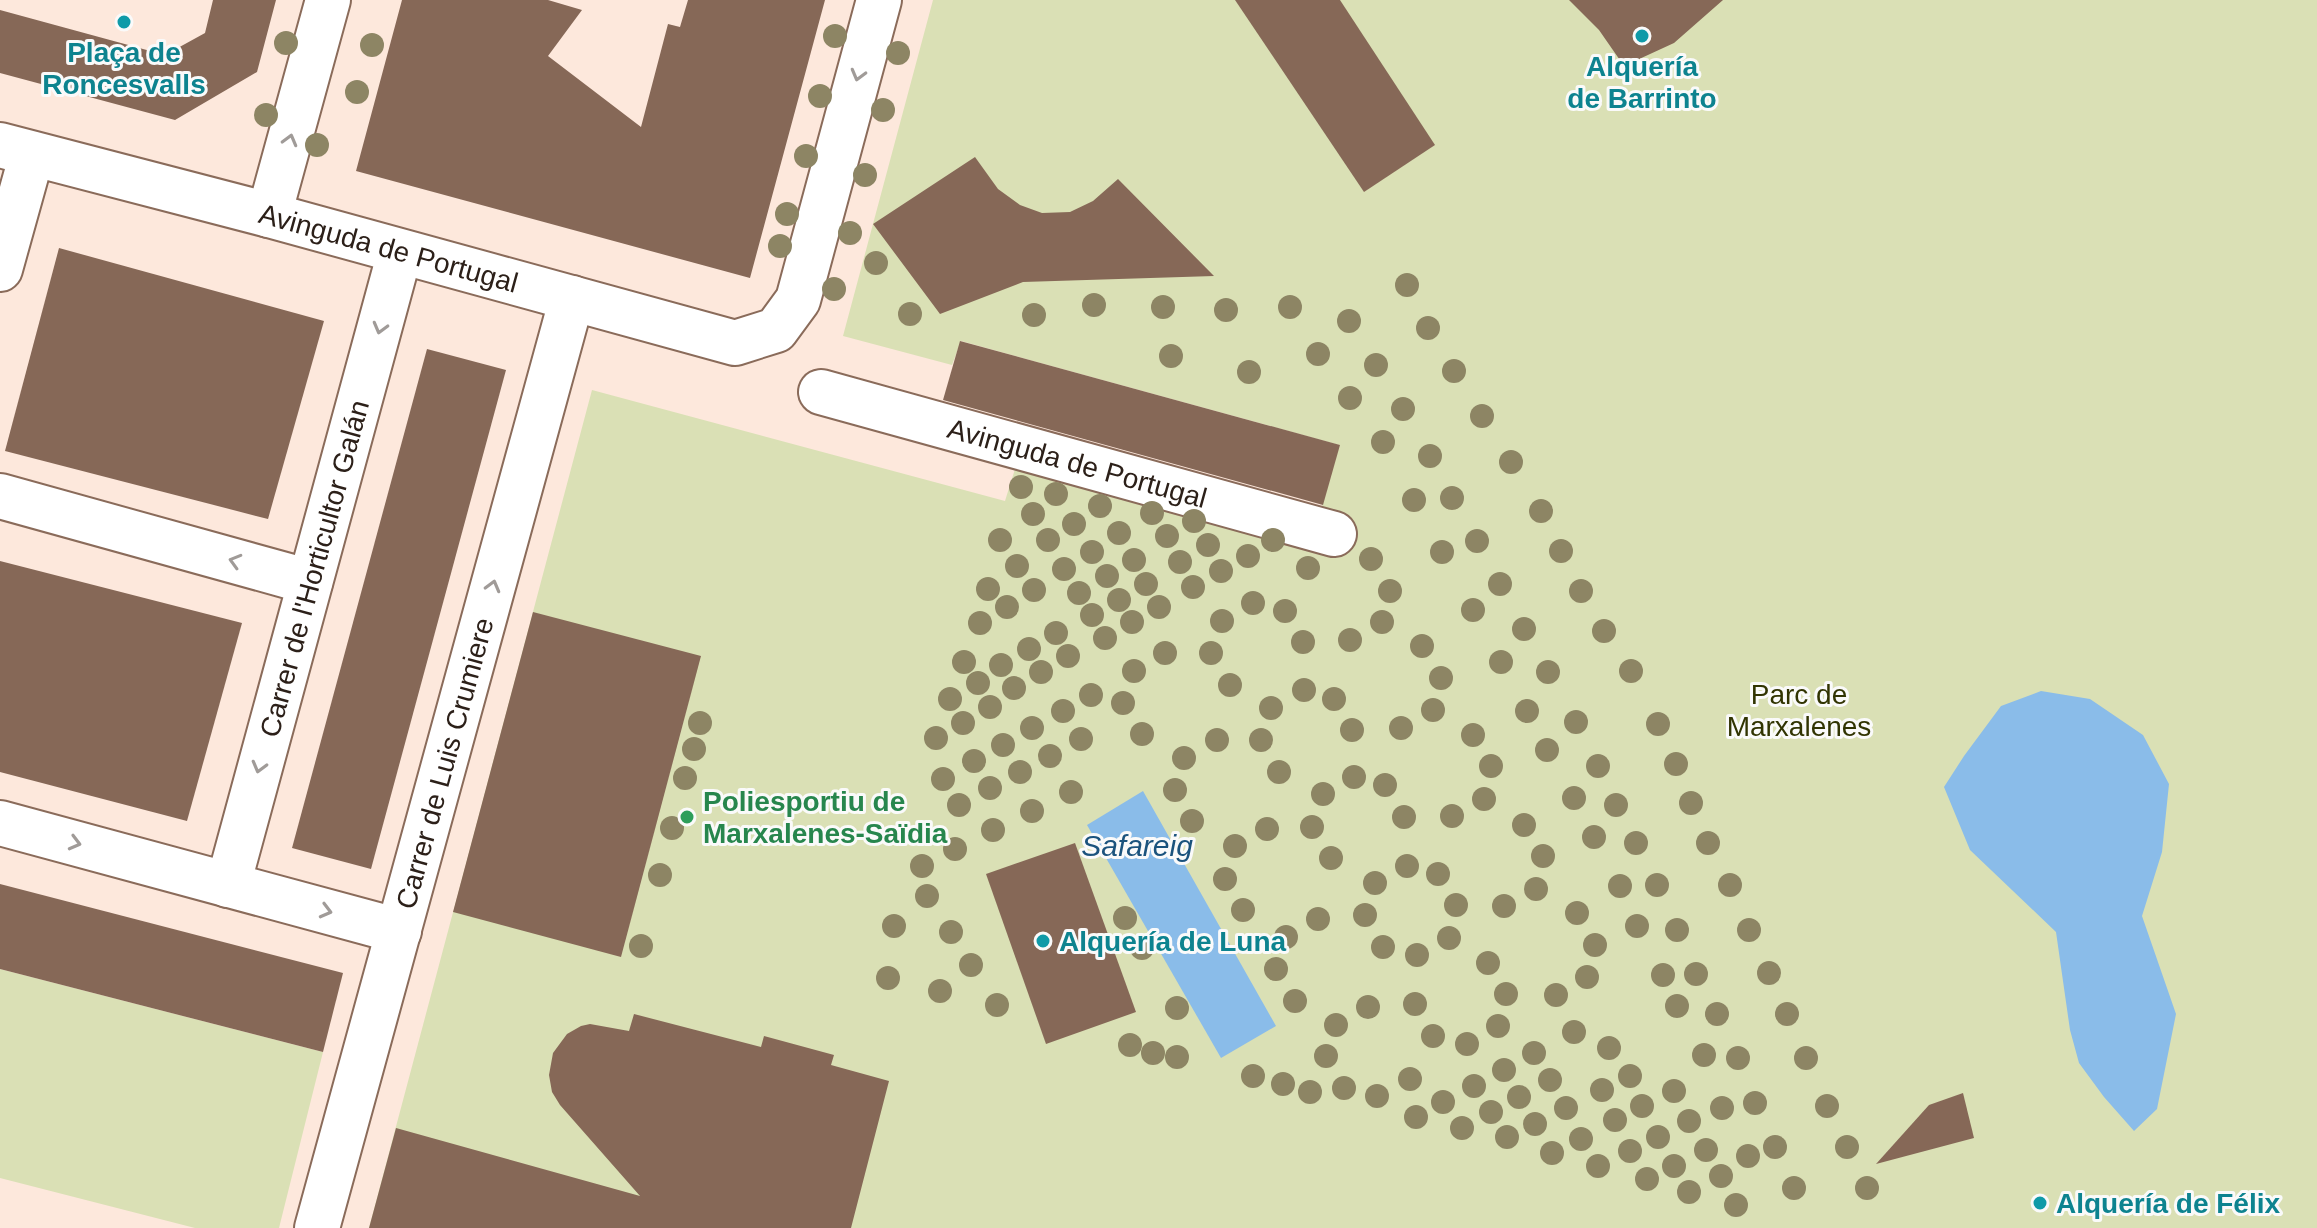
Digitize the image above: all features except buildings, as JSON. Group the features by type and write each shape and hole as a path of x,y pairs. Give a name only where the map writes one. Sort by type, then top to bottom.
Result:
{"street":[{"path":"269,215 328,0"},
{"name":"Avinguda de Portugal","path":"16,150 269,215 735,343 776,330 798,300 879,0"},
{"path":"0,269 16,150"},
{"name":"Carrer de l'Horticultor Galán","path":"228,885 400,252"},
{"name":"Carrer de Luis Crumiere","path":"317,1228 572,298"},
{"name":"Avinguda de Portugal","path":"821,392 1334,534"},
{"path":"0,496 310,582"},
{"path":"0,823 399,931"}],"green space":[{"name":"Parc de Marxalenes","path":"933,0 2317,0 2317,1228 369,1228 592,390 1005,501 1015,469 1289,542 1321,510 1339,445 961,341 952,365 843,336"},
{"path":"0,969 323,1052 279,1228 195,1228 0,1178"}],"water":[{"path":"2041,691 2090,699 2143,735 2169,784 2162,852 2142,916 2176,1014 2157,1109 2134,1131 2079,1063 2070,1030 2056,932 1970,850 1944,787 2001,706"},
{"name":"Safareig","path":"1143,791 1276,1026 1221,1058 1087,825"}],"place":[{"name":"Plaça de Roncesvalls","path":"124,22"},
{"name":"Alquería de Barrinto","path":"1642,36"},
{"name":"Poliesportiu de Marxalenes-Saïdia","path":"687,817"},
{"name":"Alquería de Luna","path":"1043,941"},
{"name":"Alquería de Félix","path":"2040,1203"}]}
